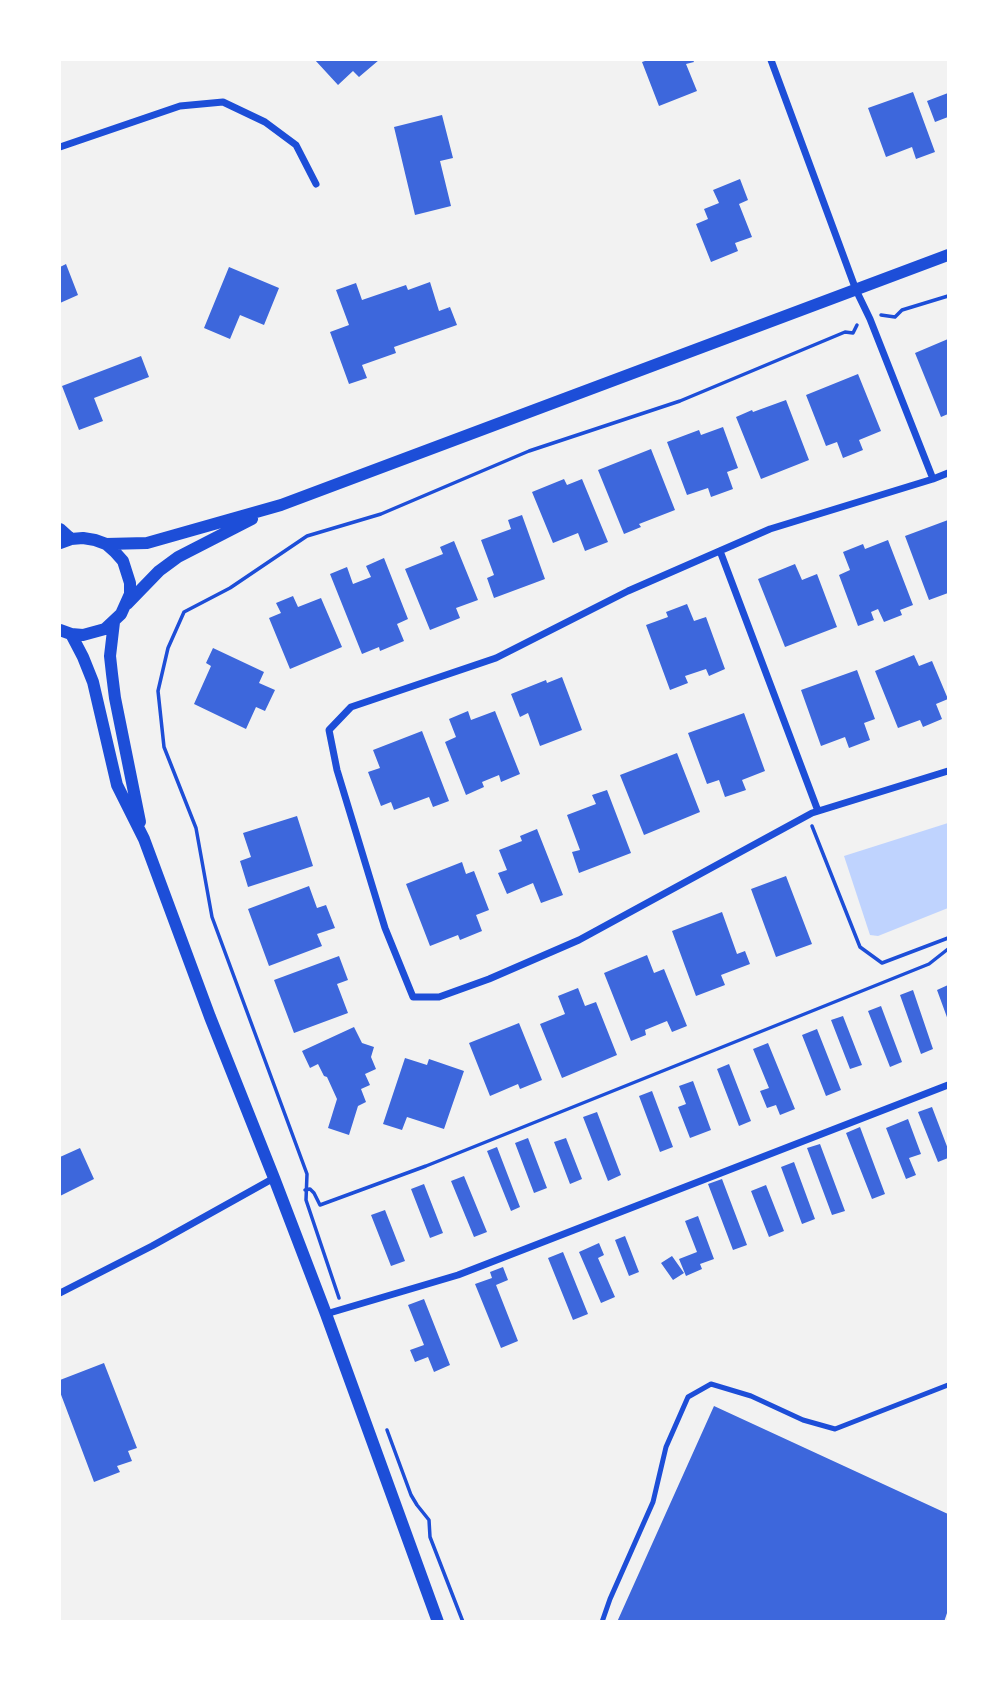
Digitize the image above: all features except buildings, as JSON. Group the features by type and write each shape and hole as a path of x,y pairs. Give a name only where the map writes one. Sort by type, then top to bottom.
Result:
{"street":[{"path":"771,60 856,290 933,480"},
{"path":"60,147 180,106 223,102 265,122 296,145 316,184"},
{"path":"60,529 65,541 83,538 106,544 147,543 281,505 948,255"},
{"path":"948,473 933,480 770,529 628,591 496,658 351,706 329,730 337,770 385,928 413,997 439,997 489,979 579,940 818,811 948,771"},
{"path":"65,632 83,635 105,629 159,571 178,557 281,505"},
{"path":"106,544 123,561 127,572 130,583 127,604"},
{"path":"720,551 818,811"},
{"path":"114,622 110,656 112,674 144,839"},
{"path":"65,632 93,681 117,785 144,839 326,1314 439,1622"},
{"path":"326,1314 458,1275 948,1085"},
{"path":"60,1293 152,1246 274,1178"}],"lane":[{"path":"602,1622 653,1502 666,1447 688,1397 711,1384 751,1396 803,1420 835,1429 948,1385"}],"path":[{"path":"343,1309 306,1200 307,1174 212,916 196,828 164,747 158,691 168,648 184,612 230,588 307,536 381,514 529,451 680,401 845,332 853,333 858,325 880,315 895,317 902,310 948,296"},
{"path":"808,816 860,947 882,963 948,938"},
{"path":"305,1190 310,1189 320,1205 426,1166 929,964 948,949"},
{"path":"384,1421 411,1495 429,1520 430,1537 463,1622"}],"water":[{"path":"948,823 948,908 878,936 870,935 844,856"}]}
